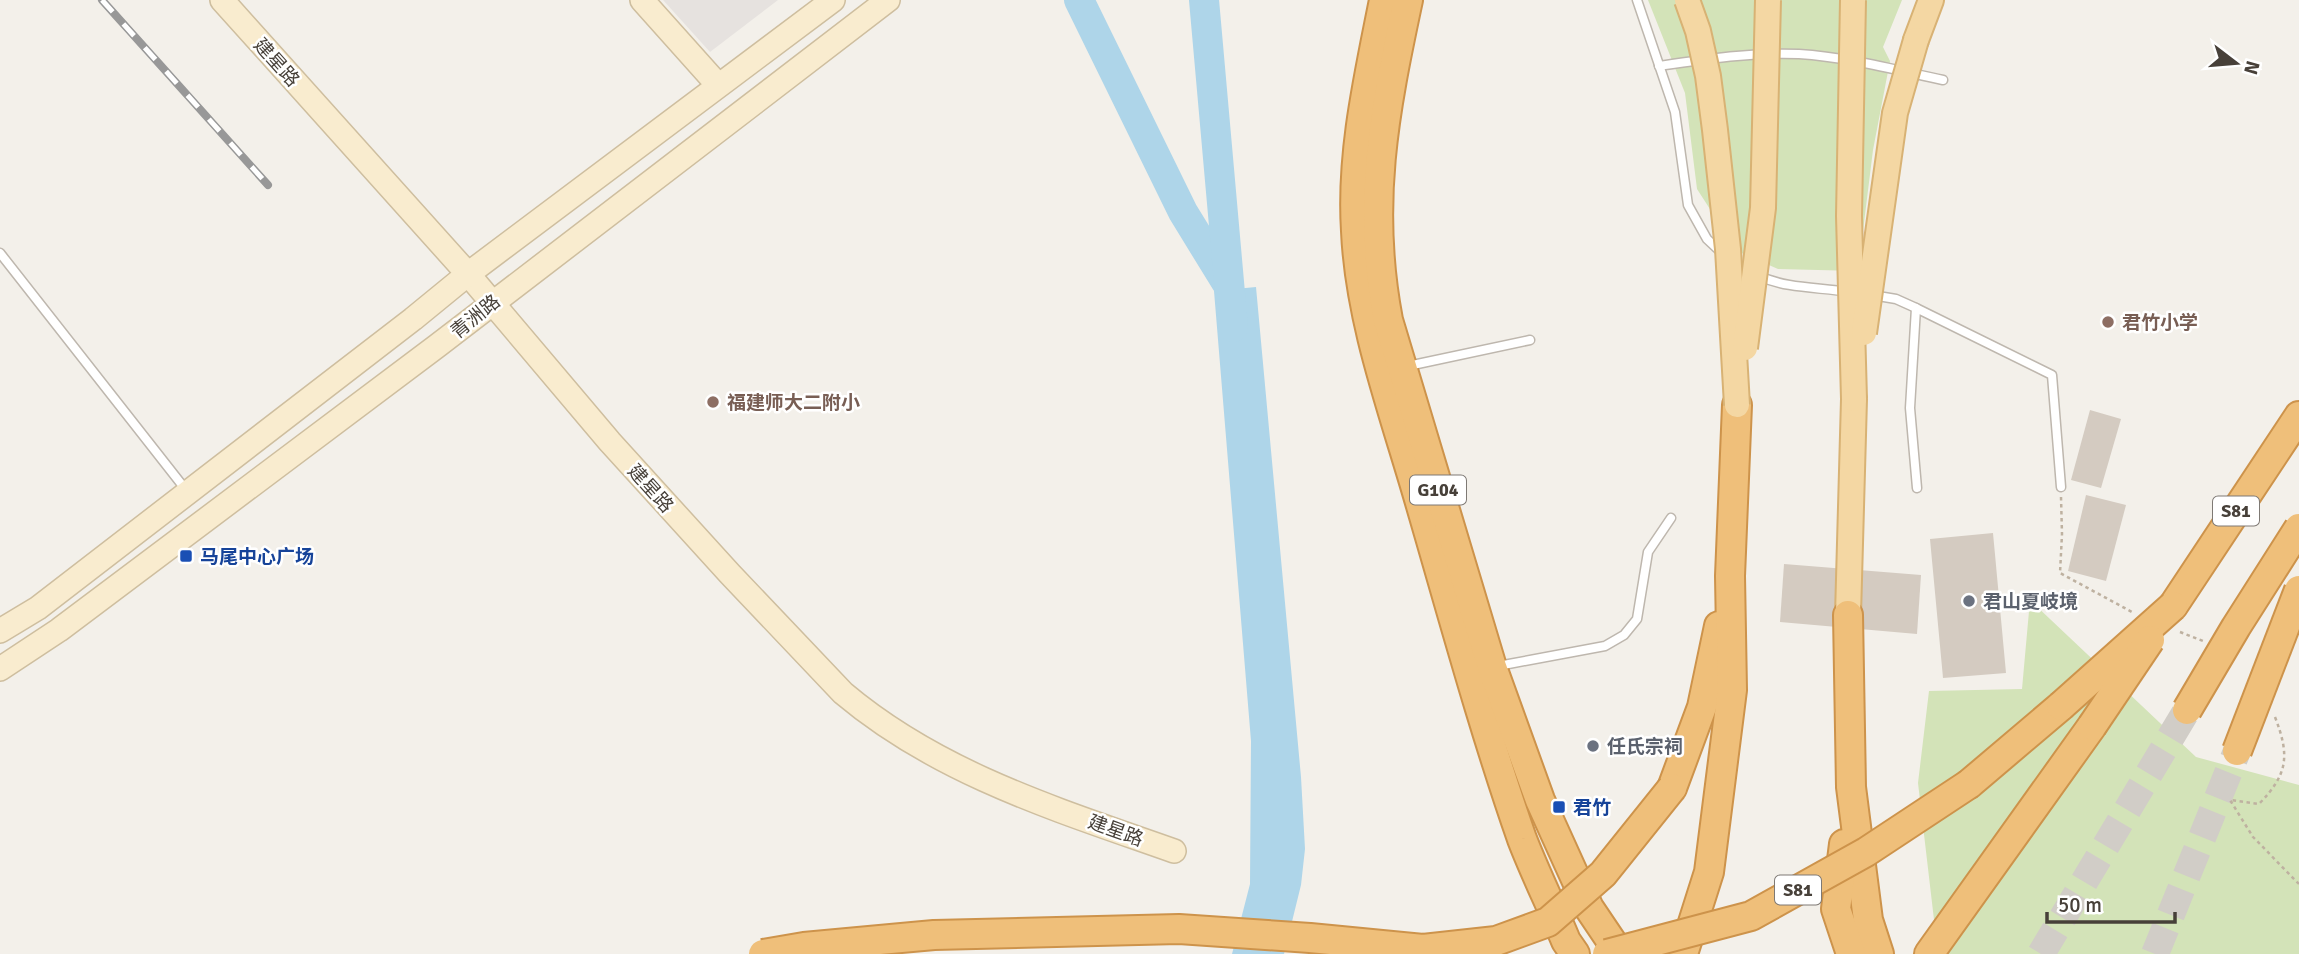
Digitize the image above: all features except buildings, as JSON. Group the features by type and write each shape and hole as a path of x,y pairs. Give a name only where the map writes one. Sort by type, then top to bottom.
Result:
{"highway":[{"name":"G104","path":"1384,0 1367,90 1355,184 1358,263 1370,326 1462,646 1517,821 1566,941 1575,954"},
{"name":"G104","path":"1408,0 1388,95 1377,201 1380,276 1388,320 1492,667 1540,800 1589,908 1620,954"},
{"path":"1683,954 1709,872 1732,690 1730,576 1737,405"},
{"name":"S81","path":"1607,954 1751,916 1866,852 1969,784 2171,617 2299,416"},
{"path":"2187,710 2299,528"},
{"path":"763,954 804,947 934,935 1166,929 1310,938 1423,949 1496,941 1548,922 1604,874 1672,788 1702,707 1730,576"},
{"path":"2236,751 2299,590"},
{"path":"1848,615 1851,787 1868,920 1879,954"},
{"path":"1929,954 2171,617"},
{"path":"1851,787 1836,909 1851,954"}],"main road":[{"name":"建星路","path":"222,0 468,274 610,442 720,564 843,693 861,708 936,756 978,778 1174,851"},
{"path":"642,0 718,85"},
{"name":"青洲路","path":"0,631 38,608 468,274 832,0"},
{"name":"青洲路","path":"0,669 60,630 437,346 888,0"},
{"path":"1688,0 1708,76 1715,130 1728,249 1737,405"},
{"path":"1737,405 1763,208 1768,0"},
{"path":"1848,615 1854,399 1849,216 1853,0"},
{"path":"1854,399 1895,113 1916,40 1931,0"},
{"path":"679,115 699,144"},
{"path":"65,587 83,612"}],"lane":[{"path":"1637,0 1675,112 1688,205 1707,239 1736,265"},
{"path":"1660,66 1737,55 1801,54 1874,65 1943,80"},
{"path":"0,253 188,492"},
{"path":"1747,270 1791,287 1820,287 1896,299 2052,375 2061,487"},
{"path":"1916,308 1910,408 1917,488"},
{"path":"1402,368 1530,340"},
{"path":"1492,667 1605,646 1623,635 1637,619 1648,552 1671,518"}],"path":[{"path":"2061,487 2060,573 2137,614"},
{"path":"2171,617 2204,642"},
{"path":"2273,710 2281,733 2285,760 2277,785 2259,804 2230,800 2253,837 2299,884"}],"shaded area":[{"path":"663,0 778,0 710,52"}],"green space":[{"path":"1648,0 1902,0 1883,47 1890,61 1873,150 1858,271 1778,269 1737,251 1697,189 1685,93"},
{"path":"2030,600 2196,757 2299,785 2299,954 1938,954 1918,783 1929,691 2022,689"}],"water":[{"path":"1256,287 1301,777 1305,849 1301,885 1284,954 1232,954 1250,884 1251,741 1214,291"}],"waterway":[{"path":"1079,0 1183,212 1226,282"},
{"path":"1204,0 1233,327"}],"tunnel":[{"path":"2041,954 2187,710"},
{"path":"2155,954 2237,751"}],"railway":[{"path":"102,0 268,185"}],"place":[{"name":"君竹小学","path":"2108,322"},
{"name":"福建师大二附小","path":"713,402"},
{"name":"马尾中心广场","path":"186,556"},
{"name":"君山夏岐境","path":"1969,601"},
{"name":"任氏宗祠","path":"1593,746"},
{"name":"君竹","path":"1559,807"}]}
